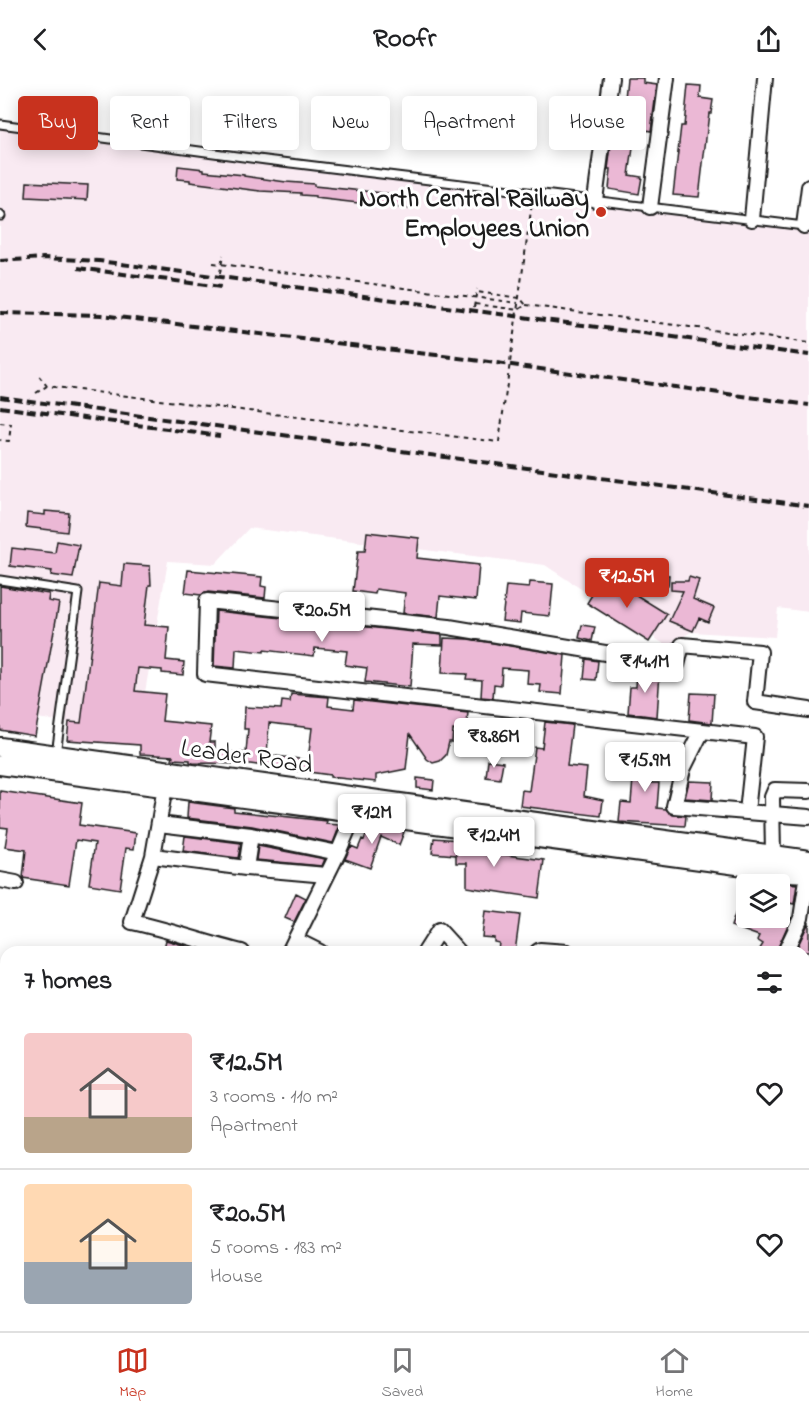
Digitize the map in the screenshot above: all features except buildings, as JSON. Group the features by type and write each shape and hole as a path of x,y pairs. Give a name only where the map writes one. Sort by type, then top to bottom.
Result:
{"main road":[{"name":"Leader Road","path":"0,747 809,860"},
{"name":"Leader Road","path":"0,765 809,873"}],"street":[{"path":"595,200 611,78"},
{"path":"650,207 667,78"},
{"path":"752,219 765,78"},
{"path":"806,226 809,187"},
{"path":"747,812 755,737 205,674 207,601 449,627 677,665 682,645 760,652 755,702 809,710"},
{"path":"702,731 683,769 674,806 809,817"},
{"path":"165,788 153,856 132,922 177,932 192,946"},
{"path":"772,855 772,796 775,790 809,791"},
{"path":"292,946 355,813"},
{"path":"159,824 251,836 338,853"},
{"path":"246,868 251,836"},
{"path":"153,856 326,875"},
{"path":"789,946 805,920 809,873"},
{"path":"0,880 16,883"},
{"path":"429,946 439,930 454,946"}],"lane":[{"path":"0,124 267,160 806,226"},
{"path":"0,580 78,592 56,754"}],"path":[{"path":"36,393 47,386 499,442 532,203"},
{"path":"220,273 223,255"},
{"path":"213,263 518,303"},
{"path":"526,305 520,298 477,290 475,305 518,310 526,305 809,343"},
{"path":"39,375 47,386"},
{"path":"0,423 11,424 9,441 0,440"}],"shaded area":[{"path":"0,129 18,131 18,150 98,150 98,141 110,142 110,150 177,150 809,225 809,612 778,608 775,637 691,632 667,646 545,565 249,528 215,564 168,561 138,732 0,713"}],"railway":[{"path":"0,261 43,258 99,261 809,355"},
{"path":"78,268 221,287"},
{"path":"0,313 101,315 444,356 809,405"},
{"path":"0,397 809,506"},
{"path":"0,407 220,436"}],"place":[{"name":"North Central Railway Employees Union","path":"601,212"}]}
